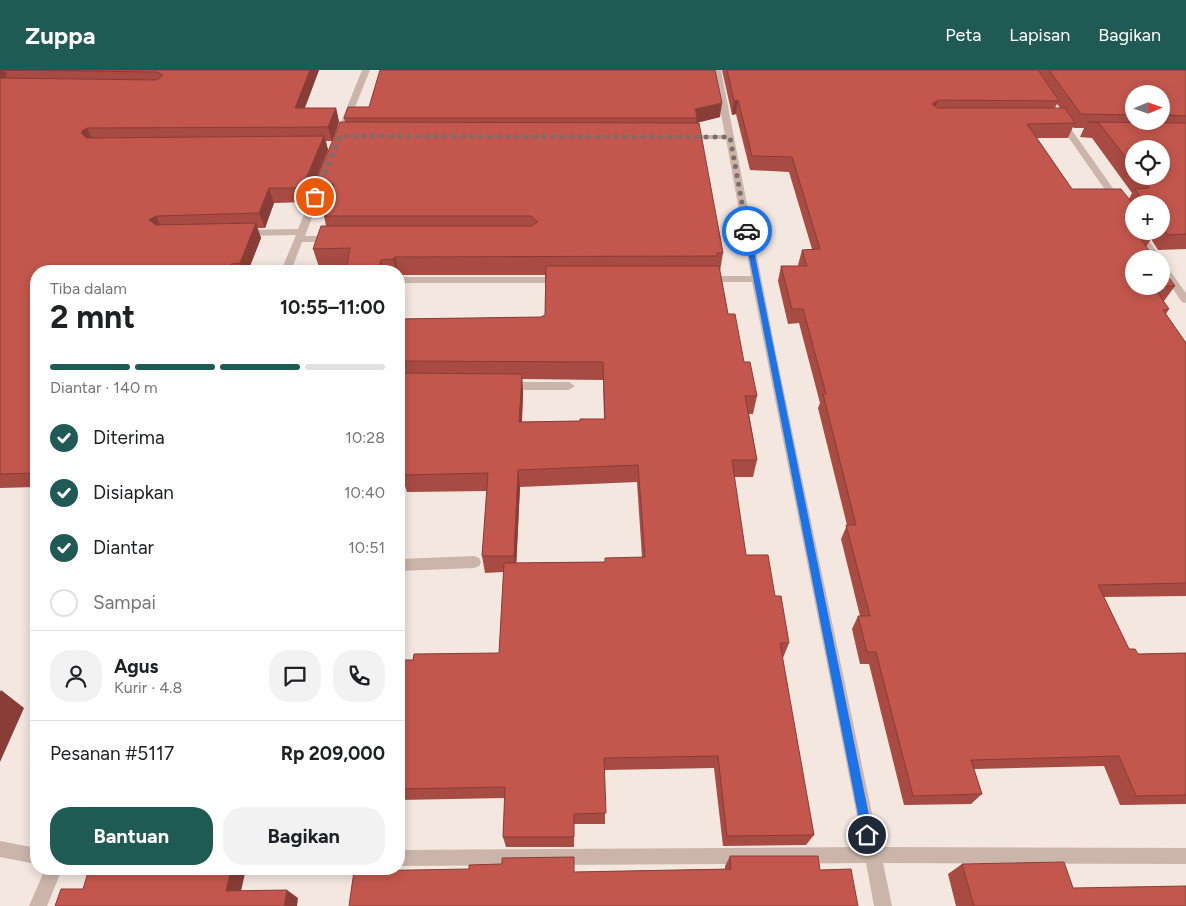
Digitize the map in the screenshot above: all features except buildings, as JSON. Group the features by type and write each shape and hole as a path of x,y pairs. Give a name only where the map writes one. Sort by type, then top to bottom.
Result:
{"street":[{"path":"343,128 366,70"},
{"path":"717,70 871,854 883,906"},
{"path":"1052,115 1060,119 1125,212"},
{"path":"1069,132 1079,132"},
{"path":"671,137 730,137"},
{"path":"288,265 326,171"},
{"path":"232,233 300,235 338,239"},
{"path":"1170,278 1186,300"},
{"path":"697,279 757,279"},
{"path":"405,280 568,280"},
{"path":"494,386 570,386"},
{"path":"405,565 474,562"},
{"path":"0,849 30,855"},
{"path":"405,858 871,854 1186,856"},
{"path":"38,906 51,875"}],"way so far":[{"path":"315,197 340,136 730,137 747,231"}],"route":[{"path":"747,231 867,835"}]}
